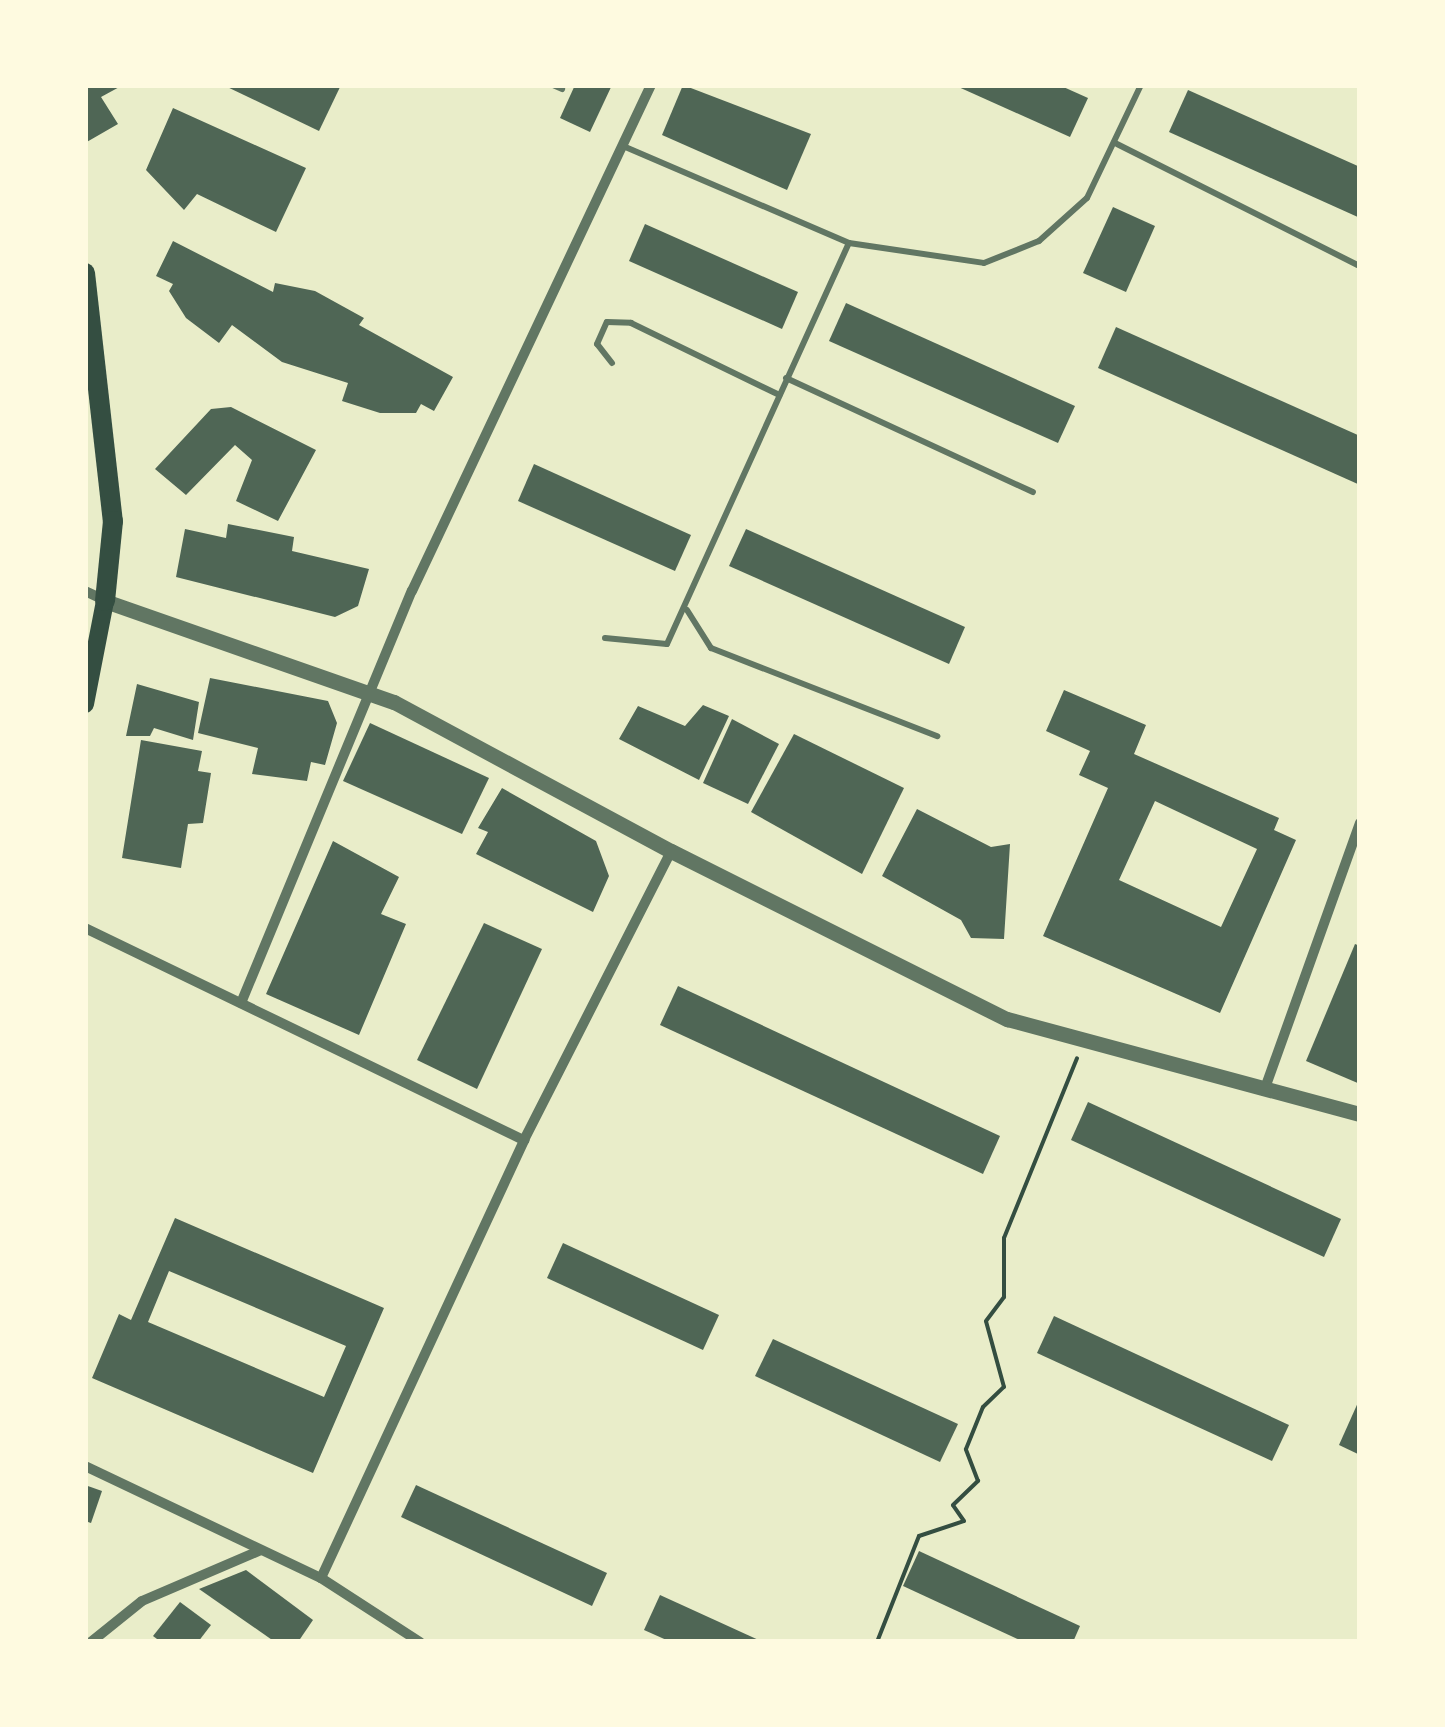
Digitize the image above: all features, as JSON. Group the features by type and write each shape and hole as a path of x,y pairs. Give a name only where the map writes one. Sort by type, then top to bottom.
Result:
{"main road":[{"path":"85,273 114,521 92,596 85,704"}],"street":[{"path":"241,1004 412,591 651,85"},
{"path":"92,596 370,695 670,852 1006,1020 1264,1092 1360,1114"},
{"path":"1264,1092 1360,823"},
{"path":"321,1578 524,1140 670,852"},
{"path":"85,928 524,1140"},
{"path":"85,1466 321,1578 420,1642"},
{"path":"91,1642 142,1601 262,1550"}],"lane":[{"path":"554,85 562,89"},
{"path":"622,146 849,243 984,263 1039,242 1087,198 1117,144 1140,85"},
{"path":"1117,144 1360,266"},
{"path":"605,638 667,644 687,610 786,378 849,243"},
{"path":"612,363 597,344 607,322 631,323 779,395"},
{"path":"786,378 1033,492"},
{"path":"687,610 712,648 937,736"}],"path":[{"path":"878,1642 919,1536 964,1521 952,1505 978,1480 966,1448 982,1407 1004,1387 986,1322 1004,1297 1004,1238 1078,1054"}],"building":[{"path":"85,85 123,85 101,97 118,124 85,143"},
{"path":"223,85 341,85 319,131"},
{"path":"575,85 612,85 590,132 560,118"},
{"path":"683,85 811,134 787,190 662,135"},
{"path":"954,85 1059,85 1088,98 1070,137"},
{"path":"1188,90 1360,167 1360,218 1169,132"},
{"path":"173,108 306,168 276,232 197,194 184,210 146,170"},
{"path":"1113,207 1155,226 1126,292 1083,273"},
{"path":"645,224 798,292 782,329 629,261"},
{"path":"173,241 273,292 275,283 315,291 364,318 359,325 453,377 434,411 421,404 416,413 380,413 342,401 348,383 282,362 232,325 219,343 186,318 169,291 173,284 156,276"},
{"path":"846,303 1075,406 1058,443 829,341"},
{"path":"1116,327 1360,436 1360,485 1098,368"},
{"path":"231,407 316,450 278,521 236,501 252,460 235,445 186,495 155,469 211,409"},
{"path":"534,464 691,535 675,571 518,501"},
{"path":"228,524 294,537 292,551 369,569 358,606 335,617 176,577 185,529 226,538"},
{"path":"746,529 965,627 949,664 729,566"},
{"path":"210,678 328,701 337,723 325,765 311,762 307,781 252,774 258,748 198,733"},
{"path":"137,684 199,702 193,740 154,728 150,736 126,736"},
{"path":"1064,690 1146,725 1134,754 1279,818 1274,830 1296,840 1220,1013 1043,936 1108,788 1079,775 1090,751 1046,731","holes":["1155,801 1257,849 1221,927 1119,880"]},
{"path":"703,705 729,716 699,780 619,739 638,706 685,726"},
{"path":"732,719 779,744 748,804 703,783"},
{"path":"370,723 489,778 462,834 343,781"},
{"path":"794,734 904,788 862,874 751,812"},
{"path":"141,740 202,751 198,771 211,773 203,823 188,824 181,868 122,858"},
{"path":"502,788 596,841 609,876 593,912 476,854 488,832 478,828"},
{"path":"917,809 991,847 1010,844 1004,939 971,938 961,920 882,876"},
{"path":"333,841 399,877 381,914 406,924 359,1035 266,994"},
{"path":"484,923 542,949 477,1089 417,1060"},
{"path":"1355,944 1360,946 1360,1084 1306,1061"},
{"path":"678,986 1000,1136 983,1174 660,1025"},
{"path":"1088,1102 1341,1219 1324,1257 1071,1140"},
{"path":"175,1218 384,1308 313,1473 92,1378 119,1314 131,1320","holes":["169,1271 346,1346 324,1397 148,1322"]},
{"path":"563,1243 719,1315 703,1350 547,1278"},
{"path":"1054,1316 1289,1425 1272,1461 1037,1353"},
{"path":"773,1339 958,1424 940,1462 755,1376"},
{"path":"1360,1398 1360,1455 1339,1445"},
{"path":"85,1485 102,1491 91,1523 85,1521"},
{"path":"416,1485 607,1573 592,1606 401,1517"},
{"path":"919,1551 1080,1626 1073,1642 1024,1642 903,1586"},
{"path":"246,1570 313,1620 298,1642 275,1642 199,1589"},
{"path":"660,1595 763,1642 671,1642 644,1630"},
{"path":"180,1602 211,1625 198,1642 161,1642 153,1636"}]}
